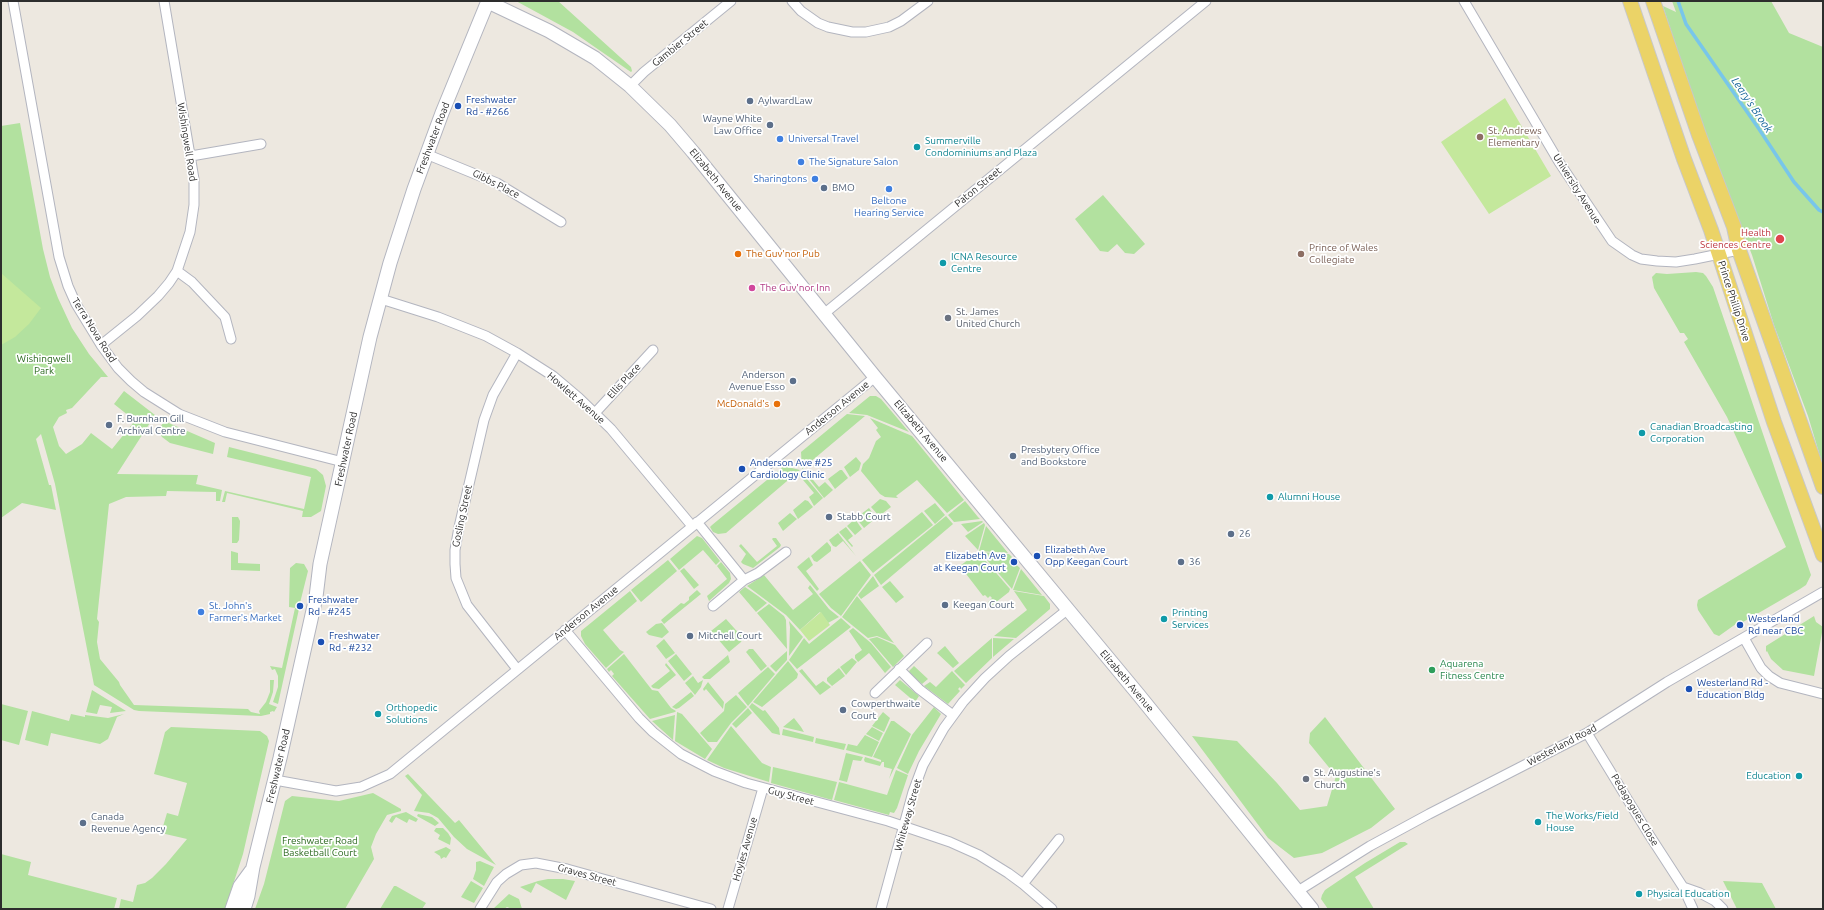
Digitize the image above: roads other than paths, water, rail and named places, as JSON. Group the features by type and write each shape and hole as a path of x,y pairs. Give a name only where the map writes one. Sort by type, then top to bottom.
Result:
{"main road":[{"name":"Prince Phillip Drive","path":"1630,1 1720,255 1774,422 1823,555"},
{"name":"Prince Phillip Drive","path":"1652,1 1698,135 1734,227 1738,250 1823,487"},
{"name":"Elizabeth Avenue","path":"488,2 565,39 595,58 630,86 694,152 875,377 1143,700 1312,909"},
{"name":"Freshwater Road","path":"244,909 316,597 320,564 370,337 380,299 398,234 426,154 472,37 488,2"},
{"path":"232,909 240,886 254,867"}],"street":[{"name":"Terra Nova Road","path":"13,1 60,257 73,298 101,345 118,368 131,381 144,392 179,414 225,432 343,462"},
{"name":"Wishingwell Road","path":"101,345 137,316 158,296 177,272 190,232 194,205 194,179 164,1"},
{"name":"Gambier Street","path":"630,86 644,72 731,1"},
{"path":"792,1 818,23 828,27 852,32 866,32 889,27 901,21 928,1"},
{"name":"Paton Street","path":"825,313 917,236 1206,1"},
{"name":"University Avenue","path":"1464,1 1559,162 1612,241 1632,255 1657,261 1676,262 1720,255 1738,250"},
{"path":"191,156 261,144"},
{"name":"Gibbs Place","path":"426,154 497,183 561,222"},
{"path":"177,272 192,282 226,317 231,339"},
{"name":"Howlett Avenue","path":"380,299 412,308 486,336 517,353 553,376 595,413 695,524"},
{"name":"Ellis Place","path":"595,413 653,350"},
{"name":"Gosling Street","path":"517,353 493,395 484,420 455,550 456,578 467,605 517,669"},
{"name":"Anderson Avenue","path":"275,780 336,791 361,787 390,774 875,377"},
{"path":"695,524 744,580"},
{"path":"713,606 744,580 758,573 786,552"},
{"name":"Westerland Road","path":"1298,891 1370,846 1587,733 1667,682 1823,592"},
{"name":"Whiteway Street","path":"881,909 913,792 923,765 952,715 973,690 996,668 1067,610"},
{"name":"Guy Street","path":"565,630 639,718 681,754 714,771 763,788 904,826 950,842 979,855 1023,884 1052,909"},
{"path":"1744,638 1761,668 1769,676 1780,683 1823,694"},
{"path":"875,693 927,643"},
{"path":"899,670 919,689 952,715"},
{"name":"Pedagogues Close","path":"1587,733 1683,887 1693,909"},
{"name":"Hoyles Avenue","path":"728,909 763,788"},
{"path":"1023,884 1059,839"},
{"name":"Graves Street","path":"480,909 497,882 506,874 521,865 536,863 567,869 711,909"},
{"path":"1683,887 1700,893 1715,901 1723,909"}],"waterway":[{"name":"Leary's Brook","path":"1678,1 1686,24 1794,182 1819,210 1823,212"}],"place":[{"name":"AylwardLaw","path":"750,101"},
{"name":"Freshwater Rd - #266","path":"458,106"},
{"name":"Wayne White Law Office","path":"770,125"},
{"name":"St. Andrews Elementary","path":"1480,137"},
{"name":"Universal Travel","path":"780,139"},
{"name":"Summerville Condominiums and Plaza","path":"917,147"},
{"name":"The Signature Salon","path":"801,162"},
{"name":"Sharingtons","path":"815,179"},
{"name":"BMO","path":"824,188"},
{"name":"Beltone Hearing Service","path":"889,189"},
{"name":"Health Sciences Centre","path":"1780,239"},
{"name":"The Guv'nor Pub","path":"738,254"},
{"name":"Prince of Wales Collegiate","path":"1301,254"},
{"name":"ICNA Resource Centre","path":"943,263"},
{"name":"The Guv'nor Inn","path":"752,288"},
{"name":"St. James United Church","path":"948,318"},
{"name":"Anderson Avenue Esso","path":"793,381"},
{"name":"McDonald's","path":"777,404"},
{"name":"F. Burnham Gill Archival Centre","path":"109,425"},
{"name":"Canadian Broadcasting Corporation","path":"1642,433"},
{"name":"Presbytery Office and Bookstore","path":"1013,456"},
{"name":"Anderson Ave #25 Cardiology Clinic","path":"742,469"},
{"name":"Alumni House","path":"1270,497"},
{"name":"Stabb Court","path":"829,517"},
{"name":"26","path":"1231,534"},
{"name":"Elizabeth Ave Opp Keegan Court","path":"1037,556"},
{"name":"Elizabeth Ave at Keegan Court","path":"1014,562"},
{"name":"36","path":"1181,562"},
{"name":"Keegan Court","path":"945,605"},
{"name":"Freshwater Rd - #245","path":"300,606"},
{"name":"St. John's Farmer's Market","path":"201,612"},
{"name":"Printing Services","path":"1164,619"},
{"name":"Westerland Rd near CBC","path":"1740,625"},
{"name":"Mitchell Court","path":"690,636"},
{"name":"Freshwater Rd - #232","path":"321,642"},
{"name":"Aquarena Fitness Centre","path":"1432,670"},
{"name":"Westerland Rd - Education Bldg","path":"1689,689"},
{"name":"Cowperthwaite Court","path":"843,710"},
{"name":"Orthopedic Solutions","path":"378,714"},
{"name":"Education","path":"1799,776"},
{"name":"St. Augustine's Church","path":"1306,779"},
{"name":"The Works/Field House","path":"1538,822"},
{"name":"Canada Revenue Agency","path":"83,823"},
{"name":"Physical Education","path":"1639,894"}],"park label":[{"name":"Wishingwell Park","path":"44,364"},
{"name":"Freshwater Road Basketball Court","path":"320,846"}]}
